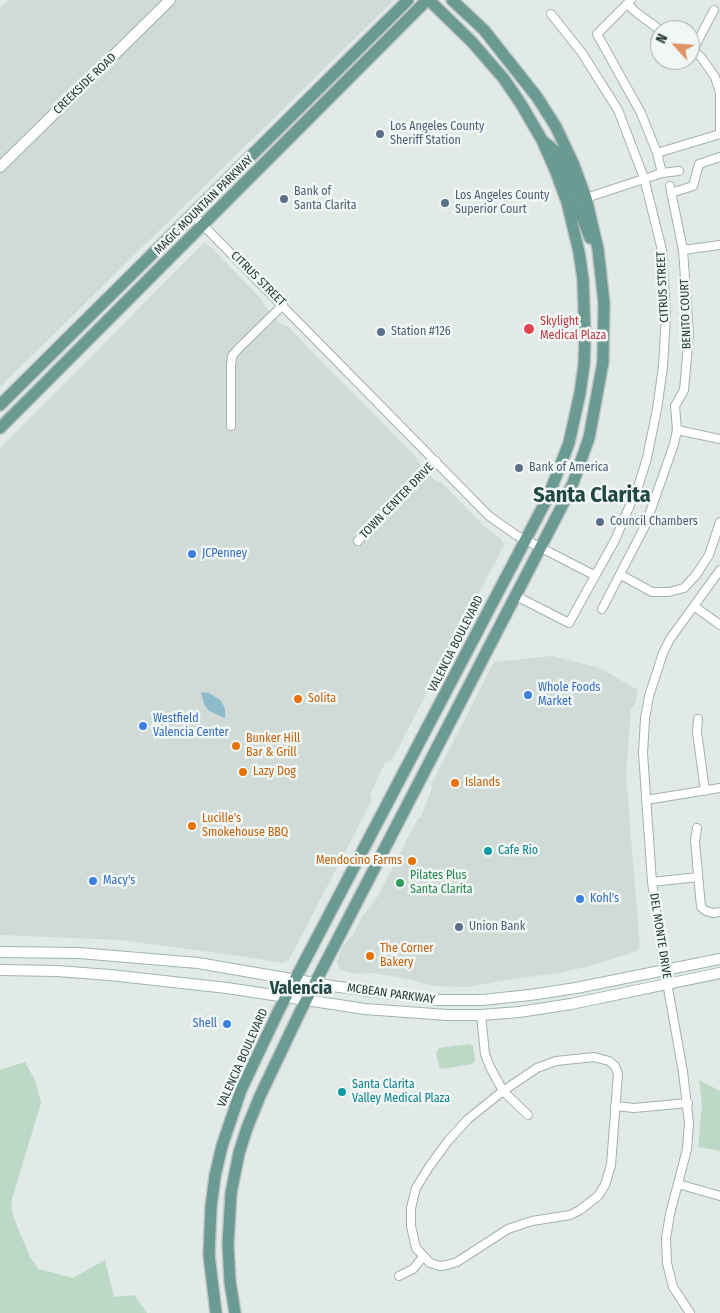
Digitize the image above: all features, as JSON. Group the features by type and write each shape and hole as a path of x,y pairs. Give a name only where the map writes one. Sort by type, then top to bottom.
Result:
{"main road":[{"name":"CREEKSIDE ROAD","path":"0,167 170,0"},
{"name":"MAGIC MOUNTAIN PARKWAY","path":"4,401 408,0"},
{"name":"MAGIC MOUNTAIN PARKWAY","path":"0,428 428,0"},
{"name":"VALENCIA BOULEVARD","path":"215,1307 209,1256 214,1184 222,1146 241,1090 286,998 548,497 560,469 580,394 585,336 583,279 579,252 567,202 542,140 504,79 472,42 428,0"},
{"path":"235,1313 230,1282 228,1244 231,1193 239,1153 247,1128 260,1096 315,982 562,506 580,463 593,419 603,362 604,303 597,244 586,198 573,163 556,126 537,97 484,30 452,0"},
{"path":"542,140 557,152 575,193 586,198"},
{"path":"567,202 576,205 579,209 587,234 597,244"},
{"path":"580,394 586,395 590,400 579,447 580,463"},
{"path":"0,415 9,406 4,401"},
{"name":"MCBEAN PARKWAY","path":"0,952 79,953 189,962 387,994 438,1000 482,1000 530,996 720,959"},
{"name":"MCBEAN PARKWAY","path":"0,970 57,971 110,975 227,988 306,1001 402,1013 481,1015 519,1012 571,1004 720,973"},
{"path":"215,1307 225,1313"}],"street":[{"path":"650,23 637,13 629,2 597,34 641,113 657,153 662,173"},
{"path":"700,35 714,10"},
{"name":"CITRUS STREET","path":"516,596 569,623 615,540 639,484 649,448 662,373 666,315 662,250 644,178 618,110 582,53 551,14"},
{"path":"657,153 720,134 720,93 715,77 700,56"},
{"name":"BENITO COURT","path":"602,609 646,524 660,488 677,430 675,406 684,390 689,334 683,250 671,190 693,186 700,164 720,157"},
{"path":"586,198 644,178 679,171"},
{"name":"CITRUS STREET","path":"192,214 489,516 509,531 594,576"},
{"path":"683,250 720,245"},
{"path":"231,426 232,356 283,305"},
{"path":"677,430 720,439"},
{"name":"TOWN CENTER DRIVE","path":"358,542 378,519 436,461"},
{"path":"621,575 652,592 668,592 684,588 710,555 720,522"},
{"name":"DEL MONTE DRIVE","path":"690,1313 673,1288 667,1263 666,1238 686,1150 689,1123 688,1103 652,882 643,753 645,719 658,665 666,646 720,570"},
{"path":"694,606 720,625"},
{"path":"698,719 697,732 704,790"},
{"path":"646,800 720,788"},
{"path":"697,828 695,841 701,907 706,912 720,912"},
{"path":"652,882 698,877"},
{"path":"481,1015 485,1054 490,1067 503,1091 528,1115"},
{"path":"594,1057 609,1061 615,1066 618,1074 616,1106 611,1166 605,1185 598,1196 580,1210 570,1215 532,1221 508,1229 457,1262 447,1265 440,1266 430,1263 416,1248 411,1226 411,1208 416,1188 428,1167 448,1141 468,1119 503,1091 547,1063 594,1057"},
{"path":"616,1106 634,1108 688,1103"},
{"path":"678,1184 720,1196"},
{"path":"398,1276 413,1269 423,1257"}],"shaded area":[{"path":"9,0 394,0 0,387 0,8"},
{"path":"204,243 212,248 262,300 263,304 282,325 287,326 416,457 418,462 435,480 441,482 484,526 502,540 504,545 392,760 385,763 370,794 372,800 289,960 283,963 120,940 0,935 0,448"},
{"path":"552,656 600,668 638,690 635,705 631,709 626,775 640,947 637,951 591,966 467,987 435,986 398,977 371,973 355,974 339,969 337,961 343,946 353,935 362,917 378,896 418,818 421,817 432,788 431,785 494,662"}],"green space":[{"path":"469,1044 473,1046 475,1061 472,1064 442,1069 439,1067 436,1053 439,1048"},
{"path":"25,1062 35,1080 41,1103 11,1202 13,1216 30,1257 38,1269 73,1278 105,1260 114,1297 134,1295 147,1313 0,1313 0,1070"},
{"path":"699,1080 720,1091 720,1151 698,1147 702,1105"}],"water":[{"path":"201,692 209,693 220,700 225,708 225,718 209,711 204,704"}],"place":[{"name":"Los Angeles County Sheriff Station","path":"380,134"},
{"name":"Bank of Santa Clarita","path":"284,199"},
{"name":"Los Angeles County Superior Court","path":"445,203"},
{"name":"Skylight Medical Plaza","path":"529,329"},
{"name":"Station #126","path":"381,332"},
{"name":"Bank of America","path":"519,468"},
{"name":"Council Chambers","path":"600,522"},
{"name":"JCPenney","path":"192,554"},
{"name":"Whole Foods Market","path":"528,695"},
{"name":"Solita","path":"298,699"},
{"name":"Westfield Valencia Center","path":"143,726"},
{"name":"Bunker Hill Bar & Grill","path":"236,746"},
{"name":"Lazy Dog","path":"243,772"},
{"name":"Islands","path":"455,783"},
{"name":"Lucille's Smokehouse BBQ","path":"192,826"},
{"name":"Cafe Rio","path":"488,851"},
{"name":"Mendocino Farms","path":"412,861"},
{"name":"Macy's","path":"93,881"},
{"name":"Pilates Plus Santa Clarita","path":"400,883"},
{"name":"Kohl's","path":"580,899"},
{"name":"Union Bank","path":"459,927"},
{"name":"The Corner Bakery","path":"370,956"},
{"name":"Shell","path":"227,1024"},
{"name":"Santa Clarita Valley Medical Plaza","path":"342,1092"}],"district":[{"name":"Santa Clarita","path":"592,496"},
{"name":"Valencia","path":"301,989"}]}
